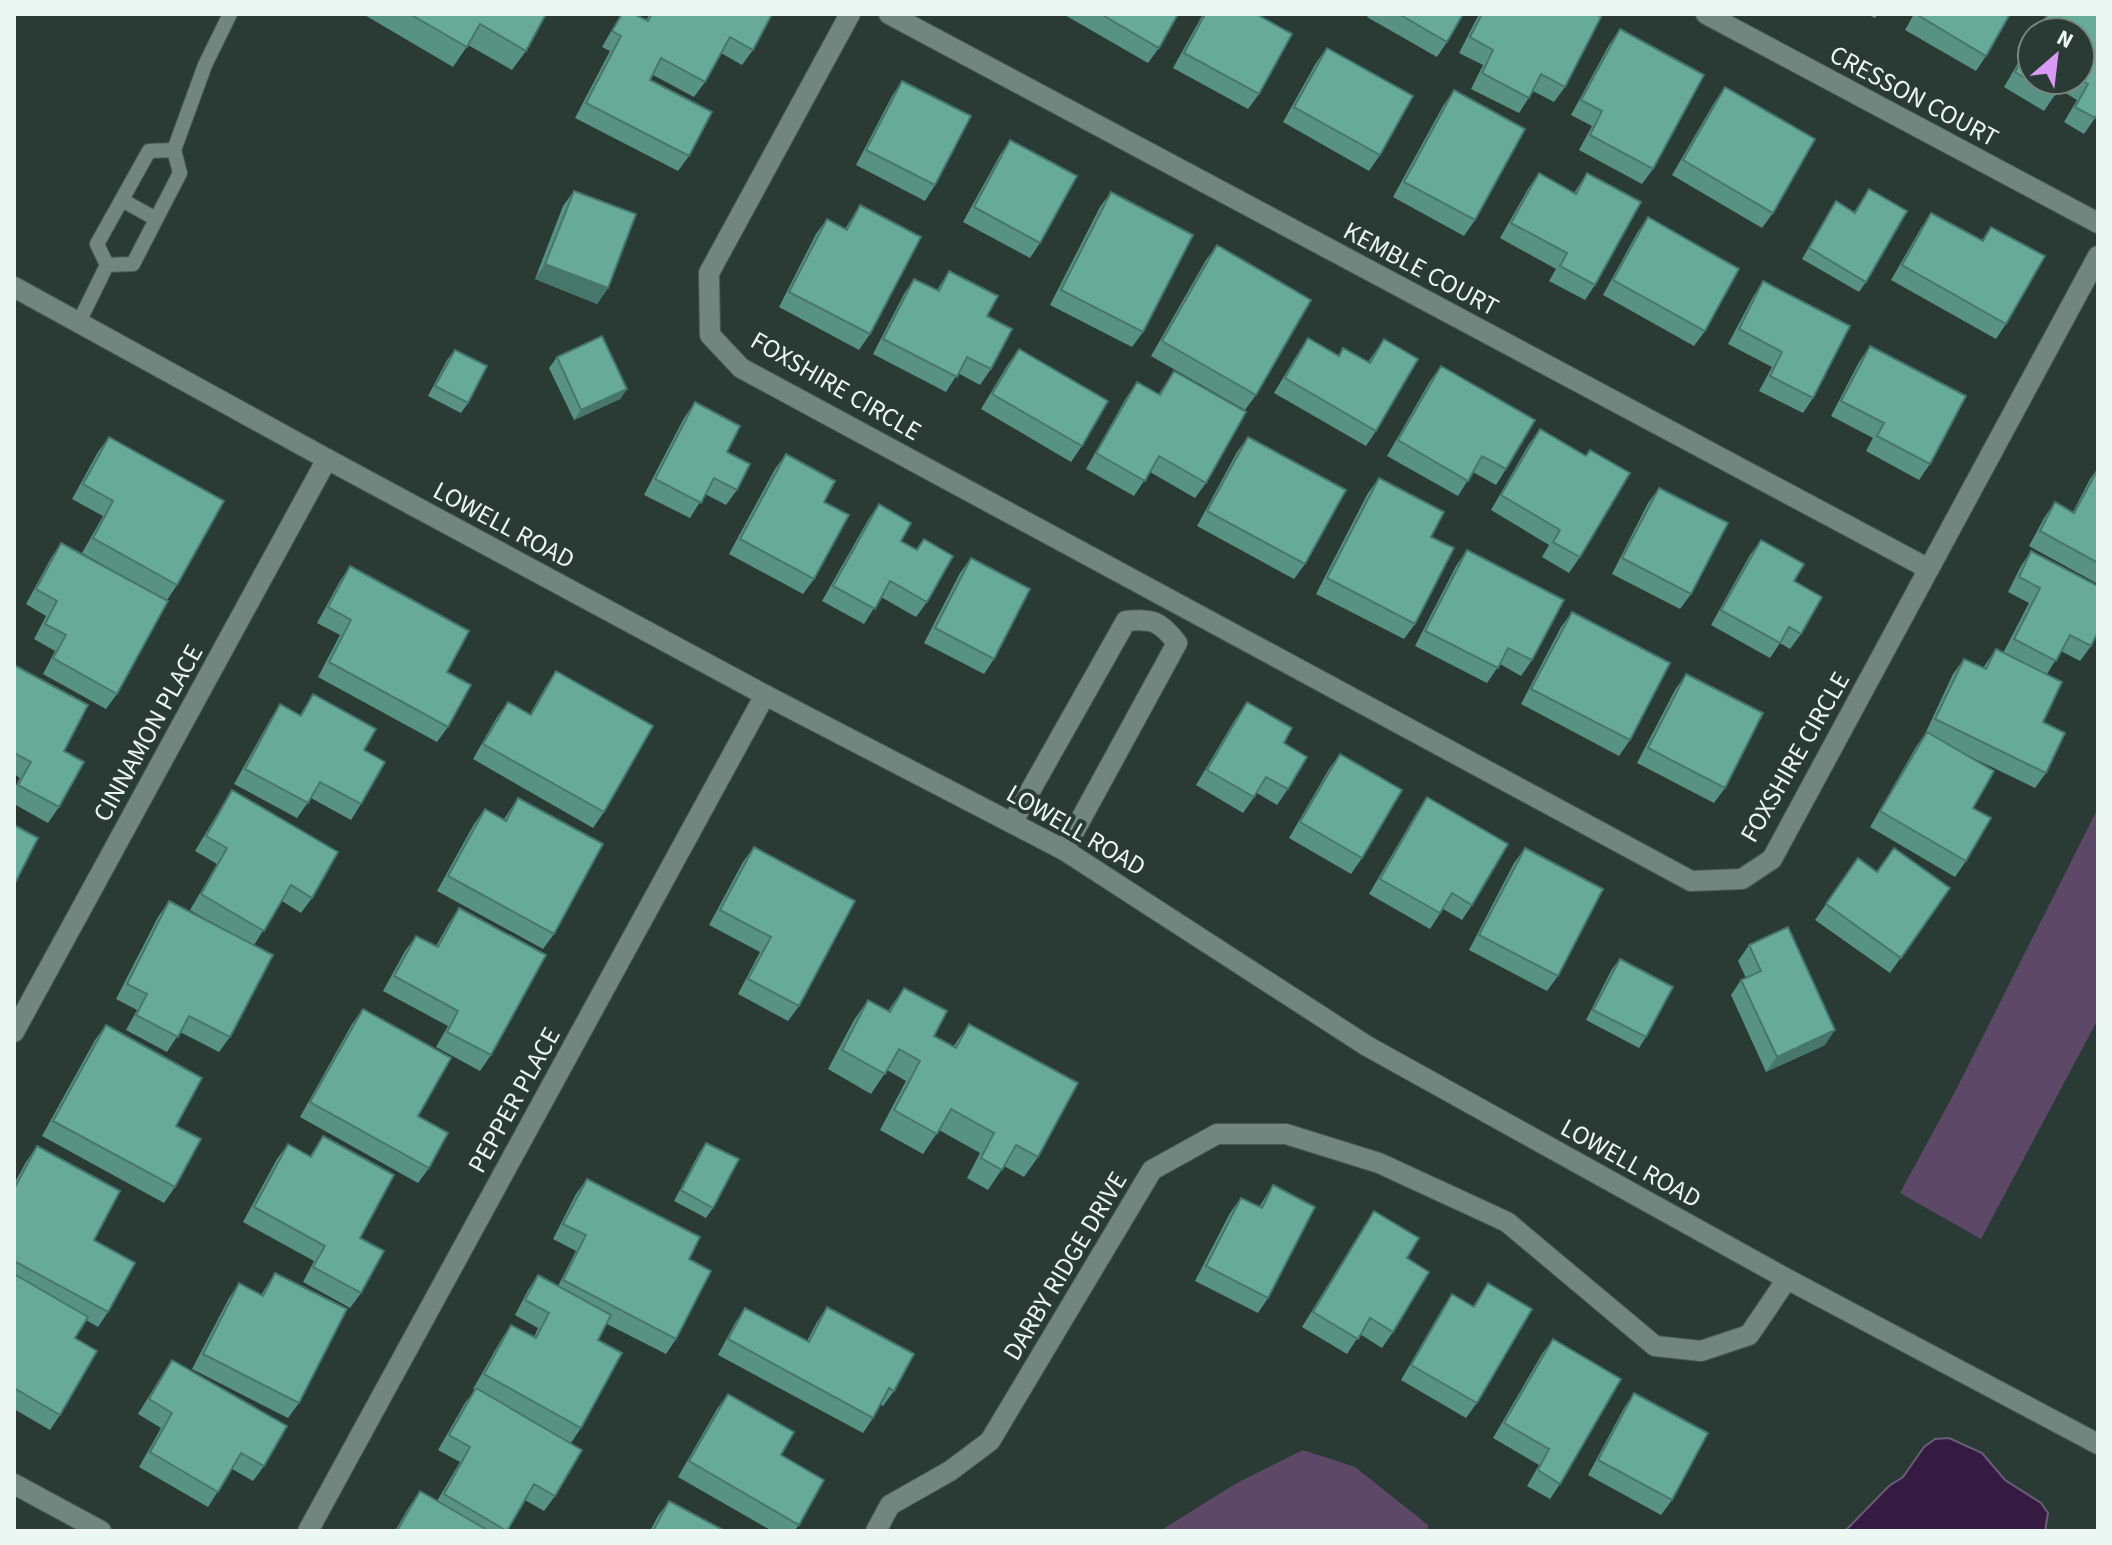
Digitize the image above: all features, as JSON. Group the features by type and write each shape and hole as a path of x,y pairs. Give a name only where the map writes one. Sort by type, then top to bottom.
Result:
{"street":[{"name":"FOXSHIRE CIRCLE","path":"850,14 709,273 710,335 741,368 1691,881 1742,879 1772,859 2098,256"},
{"name":"KEMBLE COURT","path":"889,14 1929,569"},
{"name":"CRESSON COURT","path":"1706,14 2098,223"},
{"name":"LOWELL ROAD","path":"14,287 765,695 1064,850 1367,1046 1787,1279 2098,1444"},
{"name":"CINNAMON PLACE","path":"14,1032 327,459"},
{"path":"1157,623 1171,599"},
{"path":"1012,823 1126,621 1146,619 1157,623 1177,643 1064,850"},
{"name":"PEPPER PLACE","path":"308,1531 765,695"},
{"name":"DARBY RIDGE DRIVE","path":"876,1531 890,1505 950,1471 990,1441 1152,1170 1217,1134 1286,1134 1379,1163 1507,1222 1655,1346 1701,1351 1749,1335 1787,1279"},
{"path":"14,1484 101,1531"}],"lane":[{"path":"107,265 133,264 180,173 174,150 205,65 230,14"},
{"path":"107,265 97,244 149,151 174,150"},
{"path":"122,200 156,219"},
{"path":"79,322 107,265"}],"shaded area":[{"path":"2098,808 2098,1019 1981,1239 1900,1193 1956,1090"},
{"path":"1949,1438 1982,1453 2005,1480 2041,1503 2048,1513 2045,1531 1845,1531 1889,1486 1903,1477 1924,1447 1935,1439"},
{"path":"1303,1450 1355,1467 1428,1525 1428,1531 1160,1531 1235,1484"}],"building":[{"path":"410,14 546,14 526,51 480,24 467,47"},
{"path":"622,14 634,14 648,21 652,14 772,14 753,50 730,37 705,82 661,58 650,80 712,112 689,156 586,103 621,36 612,31"},
{"path":"1101,14 1178,14 1159,48"},
{"path":"1205,14 1256,14 1292,34 1259,94 1184,53"},
{"path":"1399,14 1463,14 1447,42"},
{"path":"1482,14 1596,14 1601,17 1565,87 1541,74 1529,98 1482,73 1493,50 1470,37"},
{"path":"1916,14 2010,14 1986,56"},
{"path":"2098,14 2098,113 2095,118 2075,107 2081,96 2096,96 2096,16 2047,16"},
{"path":"1620,29 1704,75 1653,169 1590,135 1602,111 1581,100"},
{"path":"1327,48 1413,96 1380,155 1294,107"},
{"path":"902,81 971,116 935,185 866,150"},
{"path":"1725,87 1815,139 1773,213 1683,160"},
{"path":"1454,90 1525,129 1475,220 1404,182"},
{"path":"1010,140 1077,176 1040,243 974,207"},
{"path":"1539,173 1576,194 1587,173 1641,202 1595,285 1560,266 1567,253 1511,223"},
{"path":"1869,189 1907,211 1866,282 1809,248 1836,201 1855,213"},
{"path":"574,191 636,214 608,288 545,264"},
{"path":"1111,192 1193,235 1143,332 1061,290"},
{"path":"860,205 921,237 870,334 789,292 827,219 847,230"},
{"path":"1931,213 1983,241 1991,227 2045,256 2006,324 1902,265"},
{"path":"1648,217 1739,269 1705,331 1613,280"},
{"path":"1217,245 1311,300 1256,395 1162,341"},
{"path":"949,271 998,296 987,316 1012,329 991,369 967,357 957,377 883,339 914,279 939,291"},
{"path":"1763,281 1850,326 1813,398 1770,376 1782,352 1739,329"},
{"path":"602,336 627,389 581,410 557,357"},
{"path":"1308,338 1339,356 1343,348 1370,363 1384,339 1418,359 1376,431 1285,378"},
{"path":"1870,346 1966,396 1930,464 1877,436 1884,423 1841,401"},
{"path":"1019,349 1108,401 1082,446 992,394"},
{"path":"455,350 487,366 468,403 435,386"},
{"path":"1441,366 1535,420 1506,469 1482,456 1468,481 1398,440"},
{"path":"1174,371 1246,412 1206,483 1159,456 1145,481 1096,453 1137,382 1160,395"},
{"path":"695,402 740,426 727,452 750,464 737,490 714,478 701,503 655,479"},
{"path":"1540,429 1586,456 1590,450 1630,473 1580,557 1553,542 1560,530 1501,495"},
{"path":"109,437 224,501 177,585 93,538 113,501 83,484"},
{"path":"1248,437 1346,490 1305,564 1207,511"},
{"path":"786,454 835,481 824,502 849,515 814,579 740,539"},
{"path":"2098,469 2098,563 2040,531 2055,502 2074,513"},
{"path":"1379,478 1444,512 1431,537 1454,548 1415,624 1327,578"},
{"path":"1659,488 1728,523 1691,594 1622,558"},
{"path":"879,504 911,523 901,541 917,550 924,539 953,556 927,602 890,581 875,609 833,586"},
{"path":"1761,540 1804,564 1794,581 1822,597 1801,634 1789,627 1780,643 1721,610"},
{"path":"61,543 168,601 117,694 53,658 66,635 45,624 57,601 36,589"},
{"path":"1467,550 1564,600 1532,660 1508,648 1498,668 1425,631"},
{"path":"2031,551 2098,586 2098,632 2091,646 2070,635 2056,661 2014,639 2040,588 2019,577"},
{"path":"971,558 1030,589 994,659 935,628"},
{"path":"350,566 469,631 447,672 471,685 448,727 329,662 351,620 328,607"},
{"path":"1572,612 1670,663 1630,740 1531,689"},
{"path":"1996,649 2062,682 2043,722 2065,733 2046,773 1935,719 1964,659 1986,669"},
{"path":"14,665 88,705 64,751 84,762 59,807 18,785 31,762 14,753"},
{"path":"556,671 653,726 604,812 483,744 508,702 531,715"},
{"path":"1686,674 1763,713 1725,788 1648,748"},
{"path":"313,694 376,729 364,750 385,762 361,804 320,782 308,803 245,769 280,704 301,716"},
{"path":"1247,702 1292,728 1284,743 1307,757 1288,789 1266,777 1254,797 1207,770"},
{"path":"1927,732 1994,771 1973,808 1991,818 1966,861 1880,811"},
{"path":"1340,754 1402,790 1362,858 1300,822"},
{"path":"232,790 338,852 312,898 291,885 264,931 201,894 227,848 206,836"},
{"path":"1427,797 1508,844 1472,905 1452,893 1440,913 1380,879"},
{"path":"518,798 603,844 554,934 448,876 485,809 506,821"},
{"path":"14,825 38,838 15,883 14,882"},
{"path":"754,847 855,901 799,1006 748,979 771,937 720,910"},
{"path":"1525,848 1603,889 1558,976 1479,935"},
{"path":"1894,848 1950,888 1901,958 1826,904 1858,858 1877,872"},
{"path":"169,901 273,955 230,1037 189,1016 178,1037 136,1015 147,994 127,984"},
{"path":"459,908 546,955 491,1055 447,1032 458,1011 394,976 416,936 438,947"},
{"path":"1788,927 1835,1030 1777,1057 1741,980 1761,971 1749,945"},
{"path":"1620,959 1673,987 1646,1037 1593,1010"},
{"path":"904,988 947,1011 934,1036 956,1048 969,1024 1078,1083 1038,1157 1016,1145 1002,1170 981,1158 994,1133 951,1109 937,1134 894,1110 920,1061 899,1049 885,1074 842,1050 868,1000 890,1012"},
{"path":"363,1009 451,1058 418,1116 448,1133 429,1168 310,1102"},
{"path":"106,1025 202,1078 176,1126 201,1139 175,1187 53,1121"},
{"path":"323,1136 394,1175 360,1238 384,1251 361,1293 313,1267 325,1246 254,1207 288,1144 311,1157"},
{"path":"706,1143 739,1159 713,1208 681,1190"},
{"path":"37,1146 120,1191 94,1240 135,1263 108,1312 14,1261 14,1189"},
{"path":"587,1179 700,1237 689,1259 711,1271 676,1339 563,1280 586,1235 563,1224"},
{"path":"1273,1185 1315,1207 1268,1298 1206,1266 1241,1198 1262,1208"},
{"path":"1374,1211 1419,1238 1407,1258 1429,1272 1393,1332 1370,1318 1358,1339 1313,1312"},
{"path":"275,1273 347,1309 299,1403 203,1354 239,1283 263,1296"},
{"path":"14,1274 88,1317 75,1338 97,1351 60,1415 14,1388"},
{"path":"538,1275 611,1315 598,1340 622,1353 581,1428 484,1374 511,1325 536,1338 549,1313 525,1300"},
{"path":"1488,1283 1532,1309 1477,1403 1411,1365 1452,1294 1474,1307"},
{"path":"827,1307 914,1354 894,1391 889,1388 873,1418 728,1339 745,1308 809,1342"},
{"path":"1553,1339 1621,1379 1560,1484 1538,1470 1549,1449 1504,1423"},
{"path":"172,1360 287,1426 264,1466 241,1453 218,1492 150,1452 172,1413 149,1399"},
{"path":"476,1388 582,1450 555,1496 534,1484 507,1531 444,1494 470,1447 449,1435"},
{"path":"1634,1393 1708,1433 1672,1500 1598,1460"},
{"path":"728,1394 794,1432 781,1455 824,1480 799,1525 689,1461"},
{"path":"420,1491 489,1531 397,1531"},
{"path":"669,1501 725,1531 653,1531"}]}
